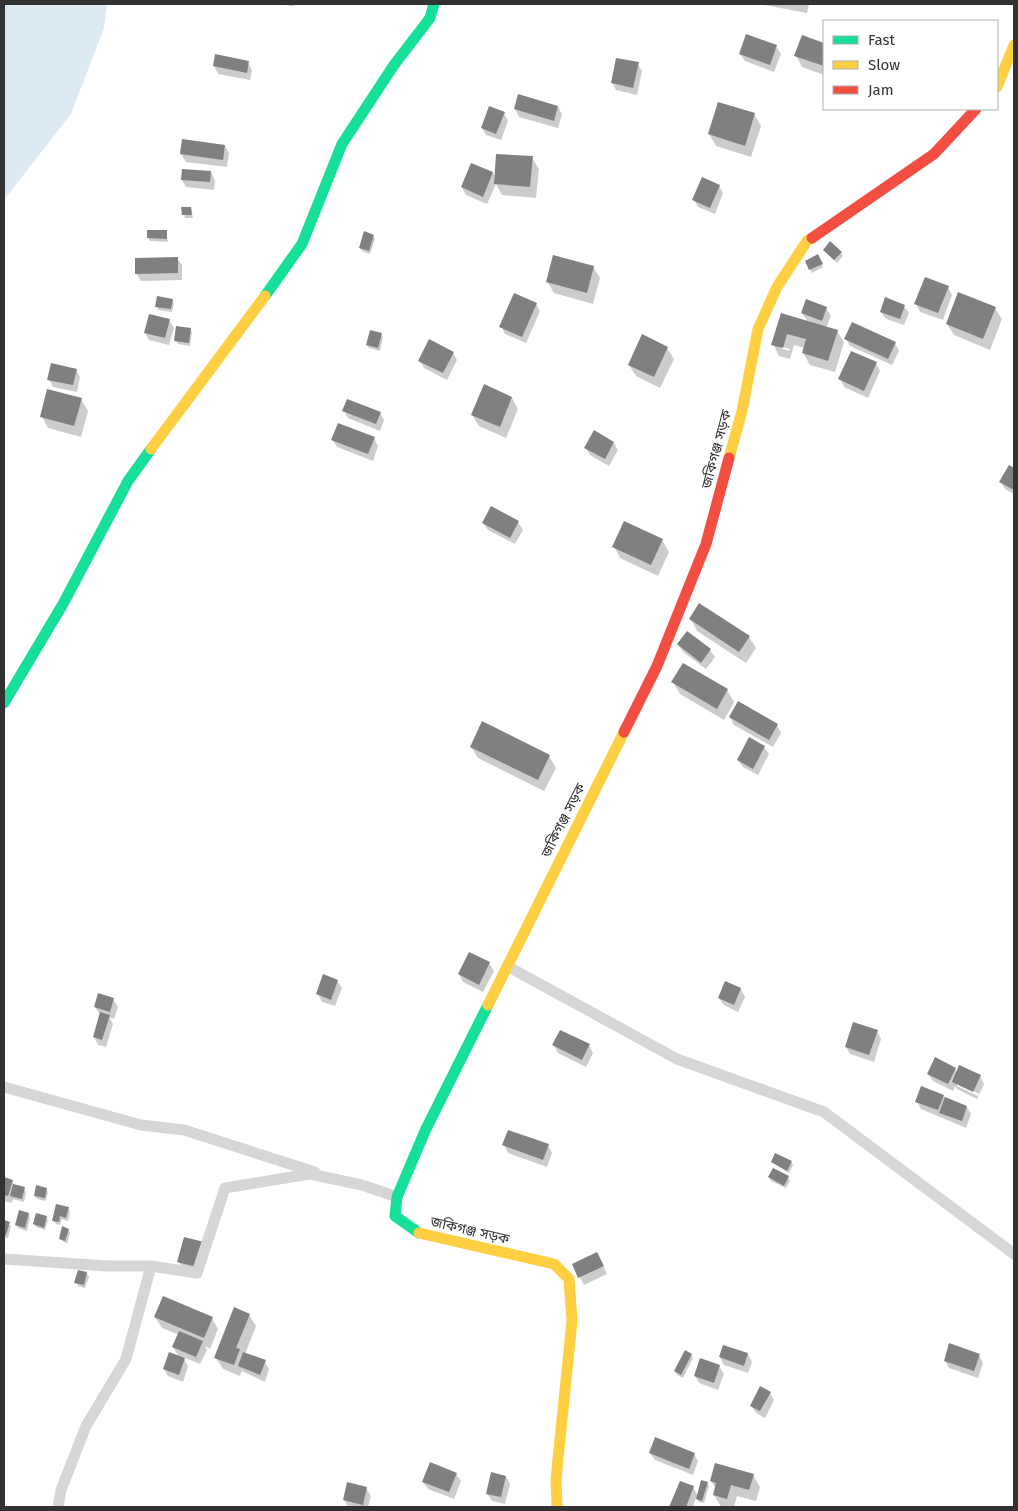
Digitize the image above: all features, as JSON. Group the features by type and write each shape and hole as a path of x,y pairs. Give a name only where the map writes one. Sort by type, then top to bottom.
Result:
{"main road":[{"path":"4,704 63,604 128,481 193,392 238,336 302,244 342,144 394,65 430,18 434,4"},
{"path":"998,85 1014,45"},
{"name":"জকিগঞ্জ সড়ক","path":"557,1507 556,1479 572,1321 569,1279 554,1264 419,1233 395,1216 398,1195 425,1131 657,666 706,544 742,411 758,329 777,287 807,241 934,154 975,110"}],"street":[{"path":"507,966 677,1059 824,1112 1014,1254"},
{"path":"4,1087 141,1125 184,1130 322,1175 398,1195"},
{"path":"4,1259 151,1266 197,1273 225,1188 310,1174 398,1195"},
{"path":"58,1507 61,1490 86,1426 126,1359 151,1266"}],"shaded area":[{"path":"4,4 107,4 104,28 71,114 4,200"}],"building":[{"path":"746,34 777,45 770,65 739,54"},
{"path":"802,35 823,43 823,66 794,56"},
{"path":"215,54 249,61 247,73 213,66"},
{"path":"616,58 639,62 633,88 611,83"},
{"path":"518,94 558,106 554,121 514,109"},
{"path":"718,102 755,113 745,146 708,134"},
{"path":"489,106 505,112 496,134 481,128"},
{"path":"182,139 225,145 223,160 180,154"},
{"path":"496,154 533,156 530,187 494,184"},
{"path":"471,163 493,172 483,197 461,187"},
{"path":"182,169 211,171 210,182 181,180"},
{"path":"702,177 720,185 710,208 692,200"},
{"path":"181,207 191,207 192,215 182,215"},
{"path":"147,230 167,230 167,239 147,238"},
{"path":"364,231 374,235 369,251 359,248"},
{"path":"830,241 842,252 834,260 823,250"},
{"path":"818,254 823,264 809,270 805,261"},
{"path":"553,255 594,266 587,293 546,282"},
{"path":"178,257 178,273 135,274 135,258"},
{"path":"925,277 949,286 938,313 914,304"},
{"path":"958,292 996,307 983,339 946,324"},
{"path":"514,293 537,303 522,337 499,327"},
{"path":"157,296 173,299 171,309 155,307"},
{"path":"885,297 905,305 900,319 880,312"},
{"path":"806,299 827,307 822,321 801,313"},
{"path":"781,313 838,330 828,361 802,353 806,339 787,334 783,348 771,345"},
{"path":"149,314 170,319 165,338 144,333"},
{"path":"852,322 896,342 888,359 844,339"},
{"path":"176,326 191,328 189,343 174,341"},
{"path":"370,330 382,333 378,348 366,345"},
{"path":"642,334 668,347 654,377 628,365"},
{"path":"429,339 454,352 443,373 418,361"},
{"path":"851,351 877,362 864,391 838,379"},
{"path":"51,363 77,369 73,385 47,380"},
{"path":"484,384 512,397 500,427 471,415"},
{"path":"47,389 82,398 74,426 40,417"},
{"path":"347,399 381,412 376,424 342,411"},
{"path":"338,423 375,437 368,454 331,440"},
{"path":"594,430 614,442 605,459 584,448"},
{"path":"1009,465 1014,468 1014,490 999,482"},
{"path":"491,506 519,521 510,538 482,523"},
{"path":"624,521 663,539 651,565 612,547"},
{"path":"699,603 750,636 739,652 689,619"},
{"path":"687,631 711,649 701,663 677,644"},
{"path":"683,663 728,689 717,709 671,682"},
{"path":"738,701 778,724 769,740 729,717"},
{"path":"482,721 550,755 538,780 470,747"},
{"path":"749,737 765,746 753,769 737,760"},
{"path":"469,952 490,962 479,985 458,974"},
{"path":"323,974 338,980 331,1000 316,994"},
{"path":"725,981 741,988 734,1005 718,998"},
{"path":"98,993 114,998 110,1012 94,1007"},
{"path":"100,1012 110,1015 102,1040 93,1037"},
{"path":"853,1022 878,1030 869,1055 845,1047"},
{"path":"560,1030 590,1044 582,1060 552,1045"},
{"path":"935,1057 956,1068 948,1084 927,1074"},
{"path":"959,1065 981,1075 973,1092 952,1082"},
{"path":"921,1086 944,1095 938,1110 915,1102"},
{"path":"945,1097 967,1106 962,1121 939,1113"},
{"path":"508,1130 549,1144 543,1160 502,1145"},
{"path":"775,1153 792,1161 787,1171 771,1162"},
{"path":"773,1168 789,1176 784,1186 768,1177"},
{"path":"4,1177 13,1180 8,1196 4,1195"},
{"path":"13,1184 25,1187 22,1199 10,1196"},
{"path":"36,1185 47,1188 45,1198 34,1196"},
{"path":"56,1204 69,1207 66,1218 60,1216 59,1222 52,1221"},
{"path":"19,1210 29,1213 25,1228 15,1225"},
{"path":"36,1213 47,1216 44,1228 33,1224"},
{"path":"4,1220 10,1222 6,1235 4,1235"},
{"path":"62,1226 69,1229 65,1241 59,1239"},
{"path":"184,1237 204,1242 197,1267 177,1262"},
{"path":"597,1252 604,1266 578,1278 572,1264"},
{"path":"78,1270 87,1272 84,1285 74,1283"},
{"path":"163,1296 213,1317 204,1338 154,1317"},
{"path":"234,1307 250,1314 236,1348 240,1349 234,1365 214,1358"},
{"path":"179,1331 203,1341 196,1357 172,1347"},
{"path":"949,1343 980,1354 974,1371 944,1361"},
{"path":"723,1345 748,1353 744,1366 719,1357"},
{"path":"685,1350 692,1354 681,1375 674,1371"},
{"path":"169,1352 185,1358 179,1375 163,1369"},
{"path":"243,1352 266,1360 260,1375 238,1366"},
{"path":"700,1358 720,1365 714,1383 694,1376"},
{"path":"760,1386 771,1392 760,1411 750,1406"},
{"path":"655,1437 695,1453 689,1469 649,1453"},
{"path":"430,1462 457,1473 449,1492 422,1482"},
{"path":"715,1463 754,1474 749,1490 731,1485 727,1499 713,1495 716,1483 710,1481"},
{"path":"491,1472 506,1476 501,1497 486,1494"},
{"path":"701,1480 708,1482 702,1501 696,1499"},
{"path":"680,1481 694,1486 686,1507 669,1507"},
{"path":"347,1482 367,1487 363,1505 343,1500"}],"traffic: fast":[{"path":"265,296 302,244 342,144 394,65 430,18 434,4"},
{"path":"4,703 63,604 128,481 151,449"},
{"path":"419,1233 395,1216 397,1197 425,1131 488,1005"}],"traffic: slow":[{"path":"998,85 1014,45"},
{"path":"729,458 742,411 758,329 777,287 807,241 812,238"},
{"path":"151,449 265,296"},
{"path":"488,1005 624,732"},
{"path":"419,1233 554,1264 569,1279 572,1321 556,1479 557,1507"}],"traffic: jam":[{"path":"812,238 934,154 975,110"},
{"path":"624,732 657,666 706,544 729,458"}]}
